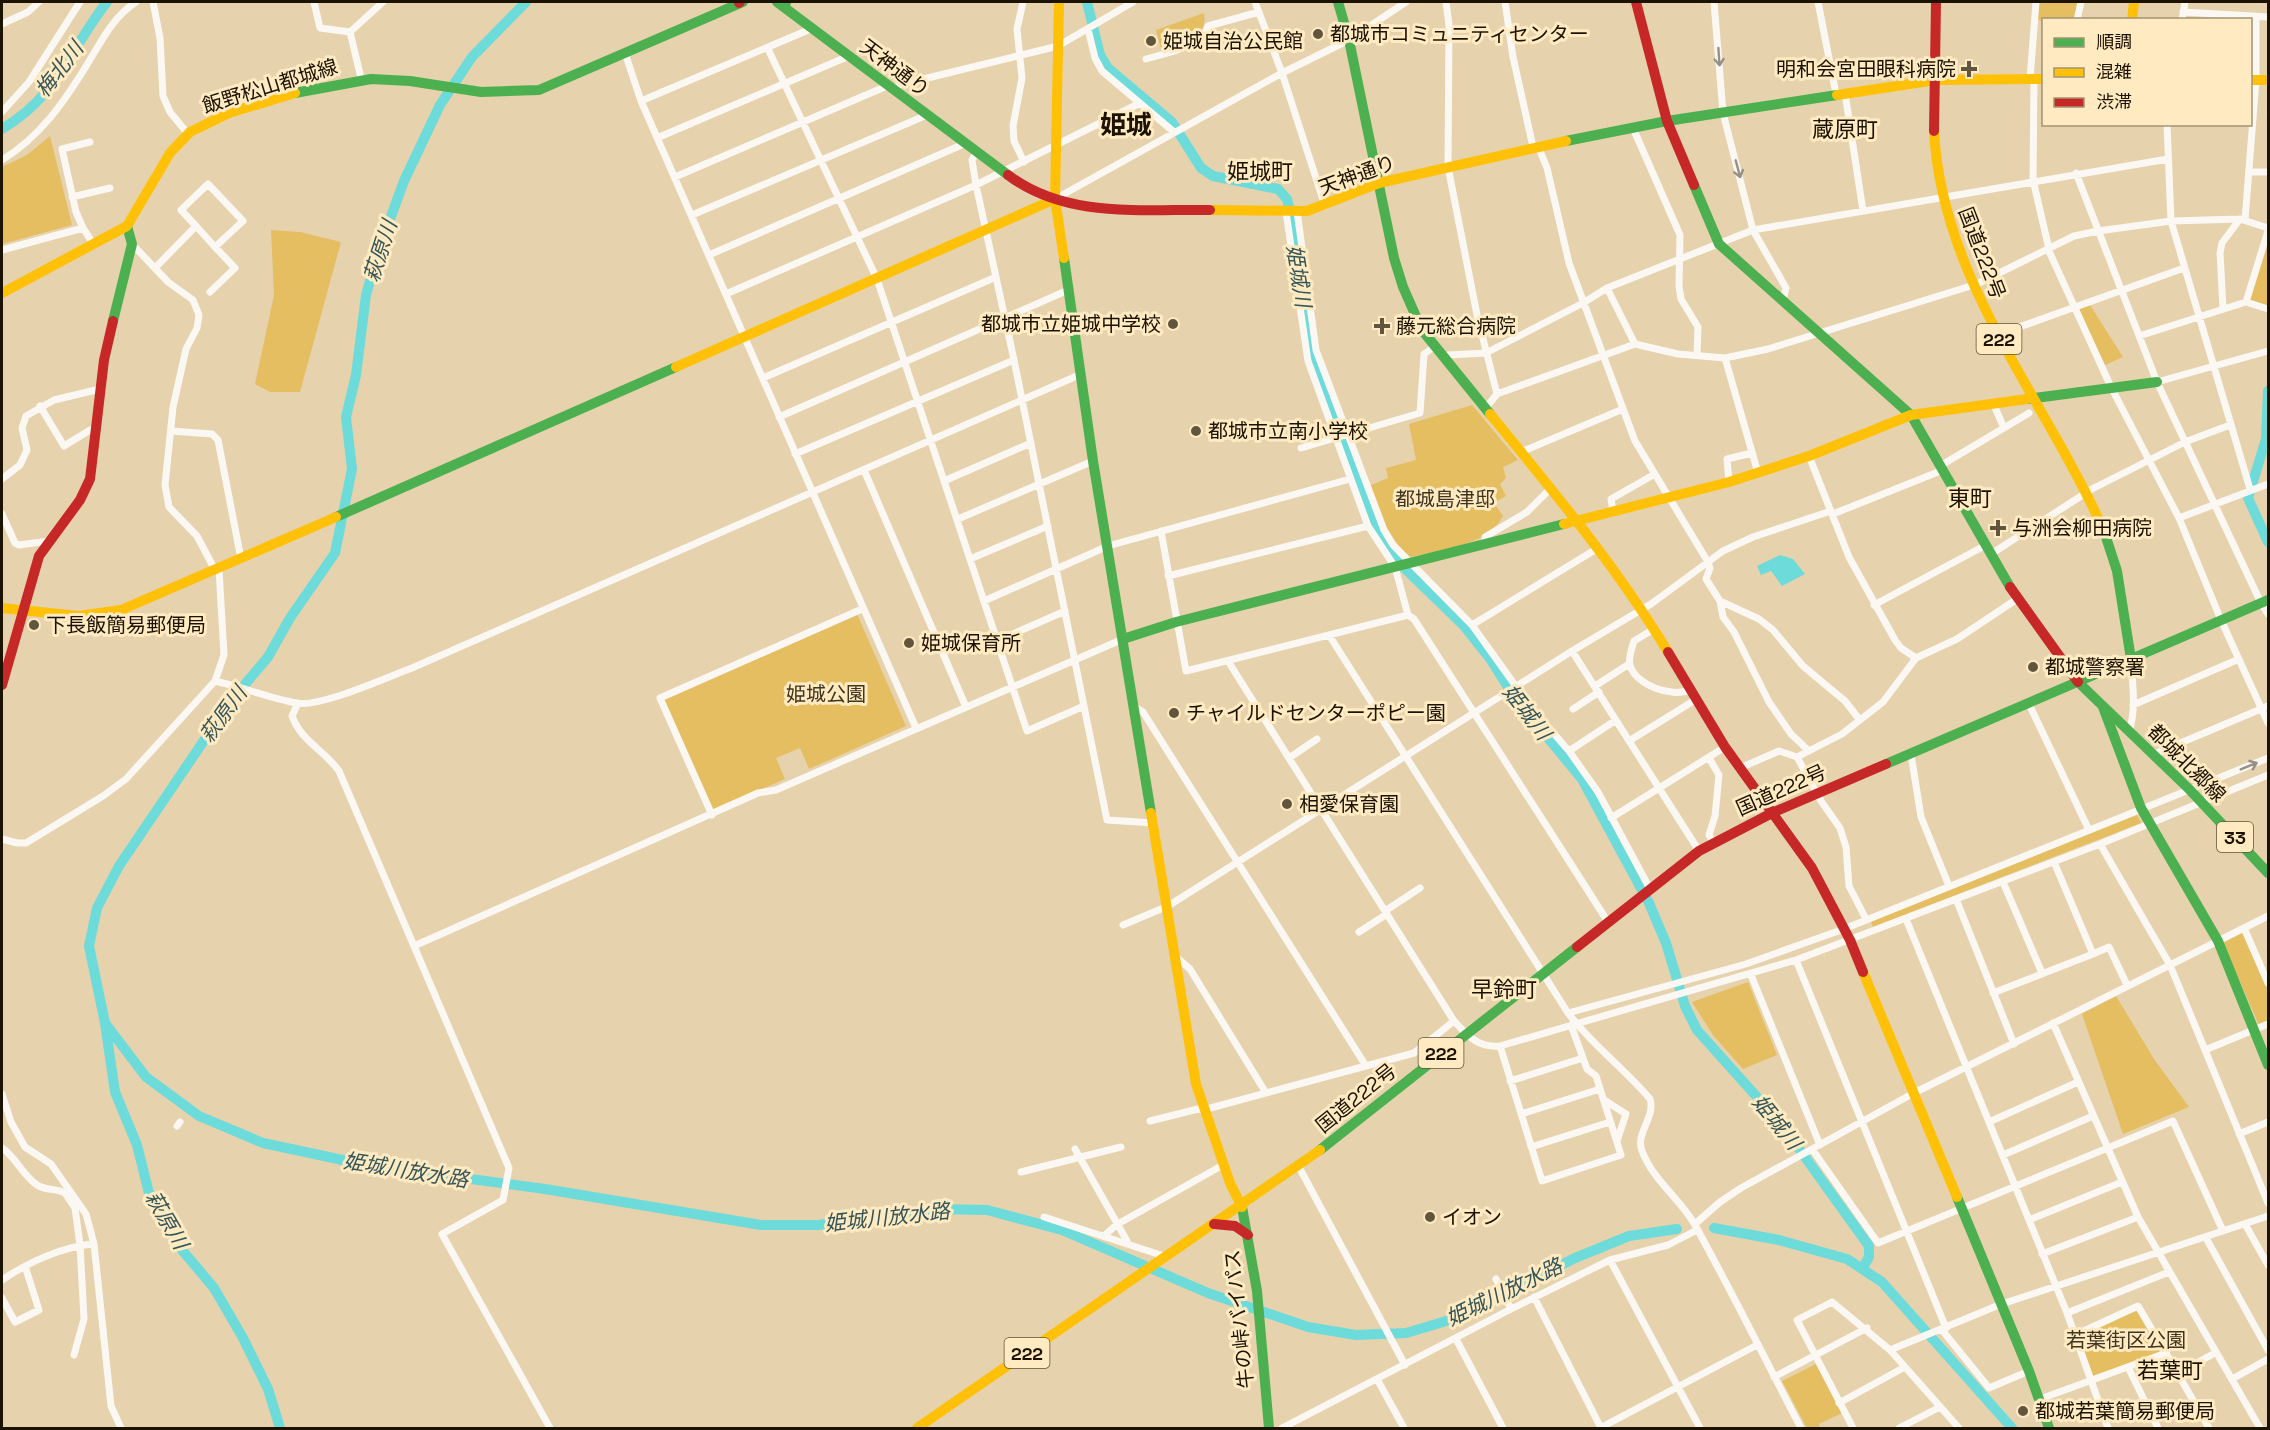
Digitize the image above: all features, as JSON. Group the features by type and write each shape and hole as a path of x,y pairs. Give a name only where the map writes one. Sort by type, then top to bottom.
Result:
{"main road":[{"name":"飯野松山都城線","path":"2,293 127,226 136,215 164,161 188,134 237,110 361,78 403,80 482,94 502,95 546,88 740,2"},
{"name":"牛の峠バイパス","path":"1059,2 1055,199 1066,291 1168,906 1184,1019 1203,1110 1242,1207 1248,1235 1257,1291 1258,1325 1269,1428"},
{"path":"1338,2 1349,40 1402,287 1422,330 1598,548 1642,609 1725,747 1812,868 1850,940 1959,1209 2029,1371 2049,1428"},
{"path":"1636,2 1667,121 1719,244"},
{"name":"国道222号","path":"917,1428 1299,1167 1542,972 1713,842 1772,813 2131,659 2117,570 2110,545 2085,493 1971,286 1942,197 1935,132 1936,2"},
{"path":"2132,18 2134,2"},
{"name":"天神通り","path":"783,4 1002,172 1036,193 1083,208 1113,210 1293,211 1325,206 1379,183 1448,166 1536,146 1667,121 1936,80 2036,79"},
{"path":"2253,80 2268,80"},
{"path":"2,608 75,616 100,614 118,609 217,570 1055,199"},
{"path":"2,685 34,569 49,541 86,489 93,466 100,388 110,330 132,244 127,226"},
{"name":"都城北郷線","path":"1719,244 1911,415 2017,599 2078,682 2189,789 2268,873"},
{"path":"1124,639 1176,622 1729,482 1809,456 1911,415 2157,382"},
{"path":"2131,659 2266,601"},
{"path":"2103,707 2140,808 2218,941 2268,1065"},
{"path":"1214,1224 1235,1227 1248,1235"}],"street":[{"path":"2,24 28,12 39,2"},
{"path":"2,111 29,82 80,2"},
{"path":"2,160 28,142 50,119 110,25 136,2"},
{"path":"153,2 159,38 162,96 170,112 188,134"},
{"path":"315,2 321,28 350,32"},
{"path":"361,78 350,32 354,25 383,2"},
{"path":"1023,2 1017,29 1022,78 1014,126 1014,141 1024,162"},
{"path":"675,177 803,122 899,85 1058,46 1133,2"},
{"path":"1255,2 1282,73 1325,206"},
{"path":"1055,199 1282,73 1349,40 1406,2"},
{"path":"1446,2 1449,25 1448,166 1486,353 1497,394"},
{"path":"1505,2 1513,57 1536,146 1547,168 1569,263 1635,441 1708,562 1710,568 1706,579 1720,601 1723,617 1734,632 1769,702 1791,734 1809,751"},
{"path":"1714,2 1723,113 1754,230 1786,288 1784,300"},
{"path":"1818,2 1840,94 1863,211"},
{"path":"2036,2 2033,180 2048,249 2111,387 2179,518 2239,660 2265,707 2268,723"},
{"path":"2077,18 2081,2"},
{"path":"2185,2 2182,16 2268,17"},
{"path":"1146,59 1175,51 1202,39 1208,26 1259,12"},
{"path":"2252,103 2256,17"},
{"path":"2034,22 2042,22"},
{"path":"641,101 813,28"},
{"path":"1088,28 1095,58 1102,70 1174,132"},
{"path":"768,49 877,279 1027,731 1083,706"},
{"path":"625,53 641,101 916,728"},
{"path":"657,138 786,86 849,56"},
{"path":"726,294 976,185 1140,103"},
{"path":"692,215 927,115"},
{"path":"2167,126 2171,221 2212,366 2251,489"},
{"path":"2223,308 2220,253 2222,243 2242,220 2249,172 2251,126"},
{"path":"1633,128 1680,235 1679,286 1681,299 1698,327 1697,355"},
{"path":"90,142 62,149 72,197 83,228 94,245"},
{"path":"709,255 964,144"},
{"path":"976,153 972,160 976,185 1040,484 1073,660 1107,820 1154,823"},
{"path":"1443,358 1448,355 1486,353 1583,303 1607,288 1754,230 2033,180 2168,159"},
{"path":"2249,172 2268,172"},
{"path":"2076,173 2157,382 2214,504 2266,601 2268,614"},
{"path":"210,292 235,268 215,247 181,210 208,184 243,220 215,247"},
{"path":"72,197 110,188"},
{"path":"1293,211 1316,350 1384,530 1411,563 1472,625 1516,686 1569,751 1598,792 1650,889"},
{"path":"1293,211 1308,361 1368,526 1395,567 1408,615 1414,620 1608,922"},
{"path":"1485,409 1497,394 1635,344 1725,358 1768,349 1971,286 2073,236 2098,231 2171,221 2242,220 2268,229 2246,302"},
{"path":"155,268 196,226"},
{"path":"2,250 83,228"},
{"path":"2,838 17,843 26,843 103,796 126,779 218,682 224,655 217,570 197,536 166,502 165,485 171,431 186,349 197,328 199,315 193,300 155,268 132,244"},
{"path":"1997,335 2184,268"},
{"path":"763,378 996,277"},
{"path":"1607,288 1635,344"},
{"path":"779,417 1066,291"},
{"path":"2139,336 2246,302 2268,309"},
{"path":"1301,448 1420,413 1424,354 1434,347"},
{"path":"2157,382 2268,351"},
{"path":"1725,358 1758,473"},
{"path":"795,454 1014,360"},
{"path":"218,682 296,703 317,702 412,668 1079,375"},
{"path":"2,479 23,460 27,450 23,423 26,416 40,406 100,388"},
{"path":"1994,403 2004,428"},
{"path":"40,406 64,446 90,430 96,431"},
{"path":"1521,452 1623,409"},
{"path":"1123,926 1168,906 1642,609 1708,562 1744,540 1832,513 1942,468 2029,413"},
{"path":"1874,605 1988,550 2148,459 2230,425"},
{"path":"171,431 212,434 218,440 241,559"},
{"path":"944,481 1031,443"},
{"path":"1729,482 1727,459 1752,453"},
{"path":"1809,456 1849,557 1874,605 1901,648 1916,658"},
{"path":"958,519 1093,461"},
{"path":"864,470 966,706"},
{"path":"1613,511 1611,499 1655,474"},
{"path":"984,601 1108,546 1350,479"},
{"path":"2179,518 2268,484"},
{"path":"1485,544 1485,537 1527,512 1551,488"},
{"path":"2,514 15,543 19,545 49,541"},
{"path":"970,559 1048,526"},
{"path":"1168,576 1368,526"},
{"path":"1161,531 1186,671 1408,615"},
{"path":"1472,625 1598,548"},
{"path":"1797,757 1842,734 1891,694 1916,658 1957,639 2017,599"},
{"path":"1720,601 1759,619 1773,630 1803,666 1845,701 1859,719"},
{"path":"712,815 660,698 862,609"},
{"path":"997,641 1065,611"},
{"path":"1573,709 1629,664 1634,641 1654,629"},
{"path":"1329,635 1569,1013 1582,1058 1587,1069 1596,1077 1620,1155 1542,1181 1500,1046"},
{"path":"414,946 712,815 1124,639"},
{"path":"1572,651 1699,851"},
{"path":"2128,731 2133,722 2131,659"},
{"path":"2133,705 2239,660"},
{"path":"1228,661 1454,1021 1473,1041 1486,1047 1500,1046 1751,975 1796,960 2100,844 2268,775"},
{"path":"1629,664 1639,678 1653,686 1692,695"},
{"path":"1629,741 1692,695"},
{"path":"296,703 292,716 297,730 332,761 339,771 509,1168 503,1200 442,1234 550,1428"},
{"path":"2029,704 2089,830"},
{"path":"1135,707 1143,712 1366,1066"},
{"path":"2152,755 2265,707"},
{"path":"1569,751 1616,720"},
{"path":"1289,758 1317,739"},
{"path":"1611,818 1725,747"},
{"path":"1740,768 1779,751 1797,757 1840,828 1846,847 1849,886 1866,919"},
{"path":"1911,754 1921,817 1949,886"},
{"path":"1709,758 1719,775 1715,816 1709,835 1713,842"},
{"path":"1569,1013 1746,964 1844,929 2268,758"},
{"path":"2100,844 2170,965 2268,1203"},
{"path":"2054,862 2093,954"},
{"path":"2003,882 2042,973"},
{"path":"1359,932 1420,888"},
{"path":"1956,899 2014,1044"},
{"path":"1285,1428 1377,1378 1456,1339 1509,1305 1534,1297 1610,1260 1668,1245 1696,1227 1728,1196 1912,1094 2268,916"},
{"path":"1906,919 2057,1287 2108,1428"},
{"path":"2244,928 2268,983"},
{"path":"1993,993 2109,947 2127,985"},
{"path":"1176,957 1190,969 1266,1093"},
{"path":"1796,960 1944,1329 1989,1388 2029,1371"},
{"path":"1751,975 1820,1145"},
{"path":"1150,1121 1198,1109 1203,1110 1414,1053 1454,1021"},
{"path":"2053,1023 2138,1217 2260,1428"},
{"path":"1574,1024 1650,1099 1651,1114 1640,1140 1641,1150 1664,1189 1696,1227 1801,1428"},
{"path":"2205,1050 2268,1024"},
{"path":"1510,1081 1582,1058"},
{"path":"1989,1122 2078,1082"},
{"path":"1521,1114 1600,1089"},
{"path":"2,1094 11,1122 25,1147 51,1164 86,1214 94,1244 111,1406 121,1428"},
{"path":"1604,1101 1626,1114 1617,1141"},
{"path":"2003,1155 2093,1116"},
{"path":"1809,1151 1878,1243 2172,1121 2223,1231"},
{"path":"1531,1148 1610,1122"},
{"path":"2239,1134 2268,1122"},
{"path":"1021,1172 1121,1147"},
{"path":"2,1148 11,1154 21,1170 37,1185 47,1190 61,1191 69,1197 75,1208 80,1245 84,1319 74,1355"},
{"path":"1075,1149 1126,1241"},
{"path":"1104,1236 1116,1225 1224,1166"},
{"path":"1299,1167 1405,1365"},
{"path":"2029,1220 2122,1182"},
{"path":"1890,1350 1999,1305 2268,1216"},
{"path":"1044,1217 1126,1241 1164,1259"},
{"path":"2043,1254 2138,1217"},
{"path":"2246,1224 2268,1265"},
{"path":"2206,1238 2268,1350"},
{"path":"2,1280 26,1266 80,1245 94,1244"},
{"path":"1610,1260 1700,1428"},
{"path":"2,1298 15,1322 39,1310 26,1266"},
{"path":"2067,1313 2169,1272"},
{"path":"1496,1279 1509,1305"},
{"path":"1534,1297 1601,1428 1757,1345"},
{"path":"1853,1428 1797,1320 1832,1302 1867,1328 1890,1350 1959,1428"},
{"path":"2075,1335 2139,1306 2209,1428"},
{"path":"1774,1377 1867,1328"},
{"path":"1456,1339 1503,1428"},
{"path":"2040,1399 2166,1353"},
{"path":"2178,1374 2215,1353"},
{"path":"2232,1379 2268,1359"},
{"path":"1839,1403 1905,1367"},
{"path":"2128,1367 2158,1428"},
{"path":"1377,1378 1404,1428"},
{"path":"1899,1428 1940,1407"}],"green space":[{"path":"2039,2 2078,2 2075,18 2042,18 2041,21 2037,19"},
{"path":"1204,13 1202,30 1198,36 1186,44 1162,53 1156,30"},
{"path":"50,136 72,225 2,244 2,167 27,155"},
{"path":"271,230 300,232 341,242 300,392 270,392 255,384 274,295"},
{"path":"2268,239 2268,306 2251,301 2249,297"},
{"path":"2090,305 2123,357 2105,365 2079,309"},
{"name":"都城島津邸","path":"1472,405 1518,460 1503,467 1506,478 1500,484 1506,496 1494,503 1503,516 1496,526 1475,540 1448,549 1410,557 1390,533 1369,486 1388,478 1386,468 1416,460 1409,424"},
{"name":"姫城公園","path":"857,614 906,726 809,769 800,748 776,758 785,779 712,811 663,700"},
{"path":"2137,815 2141,823 1873,927 1871,921"},
{"path":"2242,932 2268,989 2268,1022 2259,1025 2223,943"},
{"path":"1748,982 1777,1055 1743,1069 1713,1035 1692,1002"},
{"path":"2116,996 2154,1059 2189,1107 2123,1134 2082,1014"},
{"name":"若葉街区公園","path":"2136,1310 2160,1352 2093,1376 2079,1336"},
{"path":"1816,1364 1842,1413 1819,1424 1820,1428 1807,1428 1782,1381"}],"water":[{"path":"1780,555 1793,559 1805,574 1782,586 1771,571 1761,575 1757,566"}],"waterway":[{"name":"梅北川","path":"2,129 21,116 50,87 107,2"},
{"name":"萩原川","path":"280,1428 268,1389 243,1338 214,1288 177,1244 150,1197 137,1145 115,1092 105,1023 89,946 97,908 119,866 230,702 268,657 290,618 335,553 352,469 346,417 356,375 366,295 378,252 404,181 440,105 472,57 526,2"},
{"name":"姫城川","path":"1087,2 1100,55 1108,68 1172,122 1201,168 1213,176 1278,189 1287,199 1293,223 1311,355 1375,527 1393,557 1464,626 1491,660 1515,698 1582,779 1649,903 1666,943 1685,1006 1697,1030 1782,1125 1869,1246 1869,1257 1862,1269"},
{"path":"2268,391 2266,439 2248,498 2268,542"},
{"name":"姫城川放水路","path":"105,1023 146,1077 199,1116 263,1143 366,1165 545,1189 761,1225 818,1225 934,1209 987,1210 1062,1230 1208,1293 1308,1327 1356,1335 1406,1333 1453,1319 1575,1258 1629,1236 1677,1229"},
{"name":"姫城川","path":"1714,1228 1779,1240 1847,1259 1882,1282 2012,1428"}],"traffic: fast":[{"path":"295,93 371,79 410,81 481,92 539,90 743,2"},
{"path":"777,2 1008,175"},
{"path":"785,8 786,2"},
{"path":"1338,2 1349,40 1394,258 1403,287 1422,330 1490,414"},
{"path":"1566,141 1667,121 1837,95"},
{"path":"1694,185 1719,244 1911,415 2010,587"},
{"path":"113,321 132,244 127,226"},
{"path":"1064,258 1093,461 1151,813"},
{"path":"336,517 676,367"},
{"path":"2027,399 2157,382"},
{"path":"1123,639 1176,622 1564,524"},
{"path":"1886,764 2131,659 2117,571 2104,531"},
{"path":"2131,659 2268,600"},
{"path":"2078,682 2189,789 2268,873"},
{"path":"2103,707 2141,808 2218,941 2268,1065"},
{"path":"1320,1150 1577,947"},
{"path":"1957,1197 2029,1371 2049,1428"},
{"path":"1242,1207 1257,1291 1269,1428"}],"traffic: slow":[{"path":"1059,2 1055,199 1064,258"},
{"path":"2132,18 2134,2"},
{"path":"1837,95 1936,80 2042,79"},
{"path":"2252,80 2268,80"},
{"path":"2,293 127,226 170,153 190,132 229,113 295,93"},
{"path":"1934,131 1941,186 1956,238 1976,289 2104,531"},
{"path":"1210,210 1307,211 1379,183 1566,141"},
{"path":"676,367 1055,199"},
{"path":"1564,524 1729,482 1809,456 1911,415 2027,399"},
{"path":"1490,414 1606,560 1668,652"},
{"path":"2,608 78,616 121,610 336,517"},
{"path":"1151,813 1196,1084 1230,1183 1242,1207"},
{"path":"1863,972 1957,1197"},
{"path":"917,1428 1320,1150"}],"traffic: jam":[{"path":"1636,2 1667,121 1694,185"},
{"path":"1934,131 1936,2"},
{"path":"1008,175 1054,199 1079,205 1131,210 1210,210"},
{"path":"2,685 39,556 80,500 90,479 104,360 113,321"},
{"path":"2010,587 2078,682"},
{"path":"1668,652 1725,747 1812,868 1850,940 1863,972"},
{"path":"1577,947 1699,851 1772,813 1886,764"},
{"path":"1214,1224 1235,1226 1248,1235"}],"place":[{"name":"都城市コミュニティセンター","path":"1318,34"},
{"name":"姫城自治公民館","path":"1151,41"},
{"name":"明和会宮田眼科病院","path":"1969,69"},
{"name":"都城市立姫城中学校","path":"1173,324"},
{"name":"藤元総合病院","path":"1382,326"},
{"name":"都城市立南小学校","path":"1196,431"},
{"name":"与洲会柳田病院","path":"1998,528"},
{"name":"下長飯簡易郵便局","path":"34,625"},
{"name":"姫城保育所","path":"909,643"},
{"name":"都城警察署","path":"2033,667"},
{"name":"チャイルドセンターポピー園","path":"1174,713"},
{"name":"相愛保育園","path":"1287,804"},
{"name":"イオン","path":"1430,1217"},
{"name":"都城若葉簡易郵便局","path":"2023,1411"}],"district":[{"name":"姫城","path":"1126,125"},
{"name":"蔵原町","path":"1845,129"},
{"name":"姫城町","path":"1260,171"},
{"name":"東町","path":"1970,498"},
{"name":"早鈴町","path":"1504,989"},
{"name":"若葉町","path":"2170,1370"}]}
